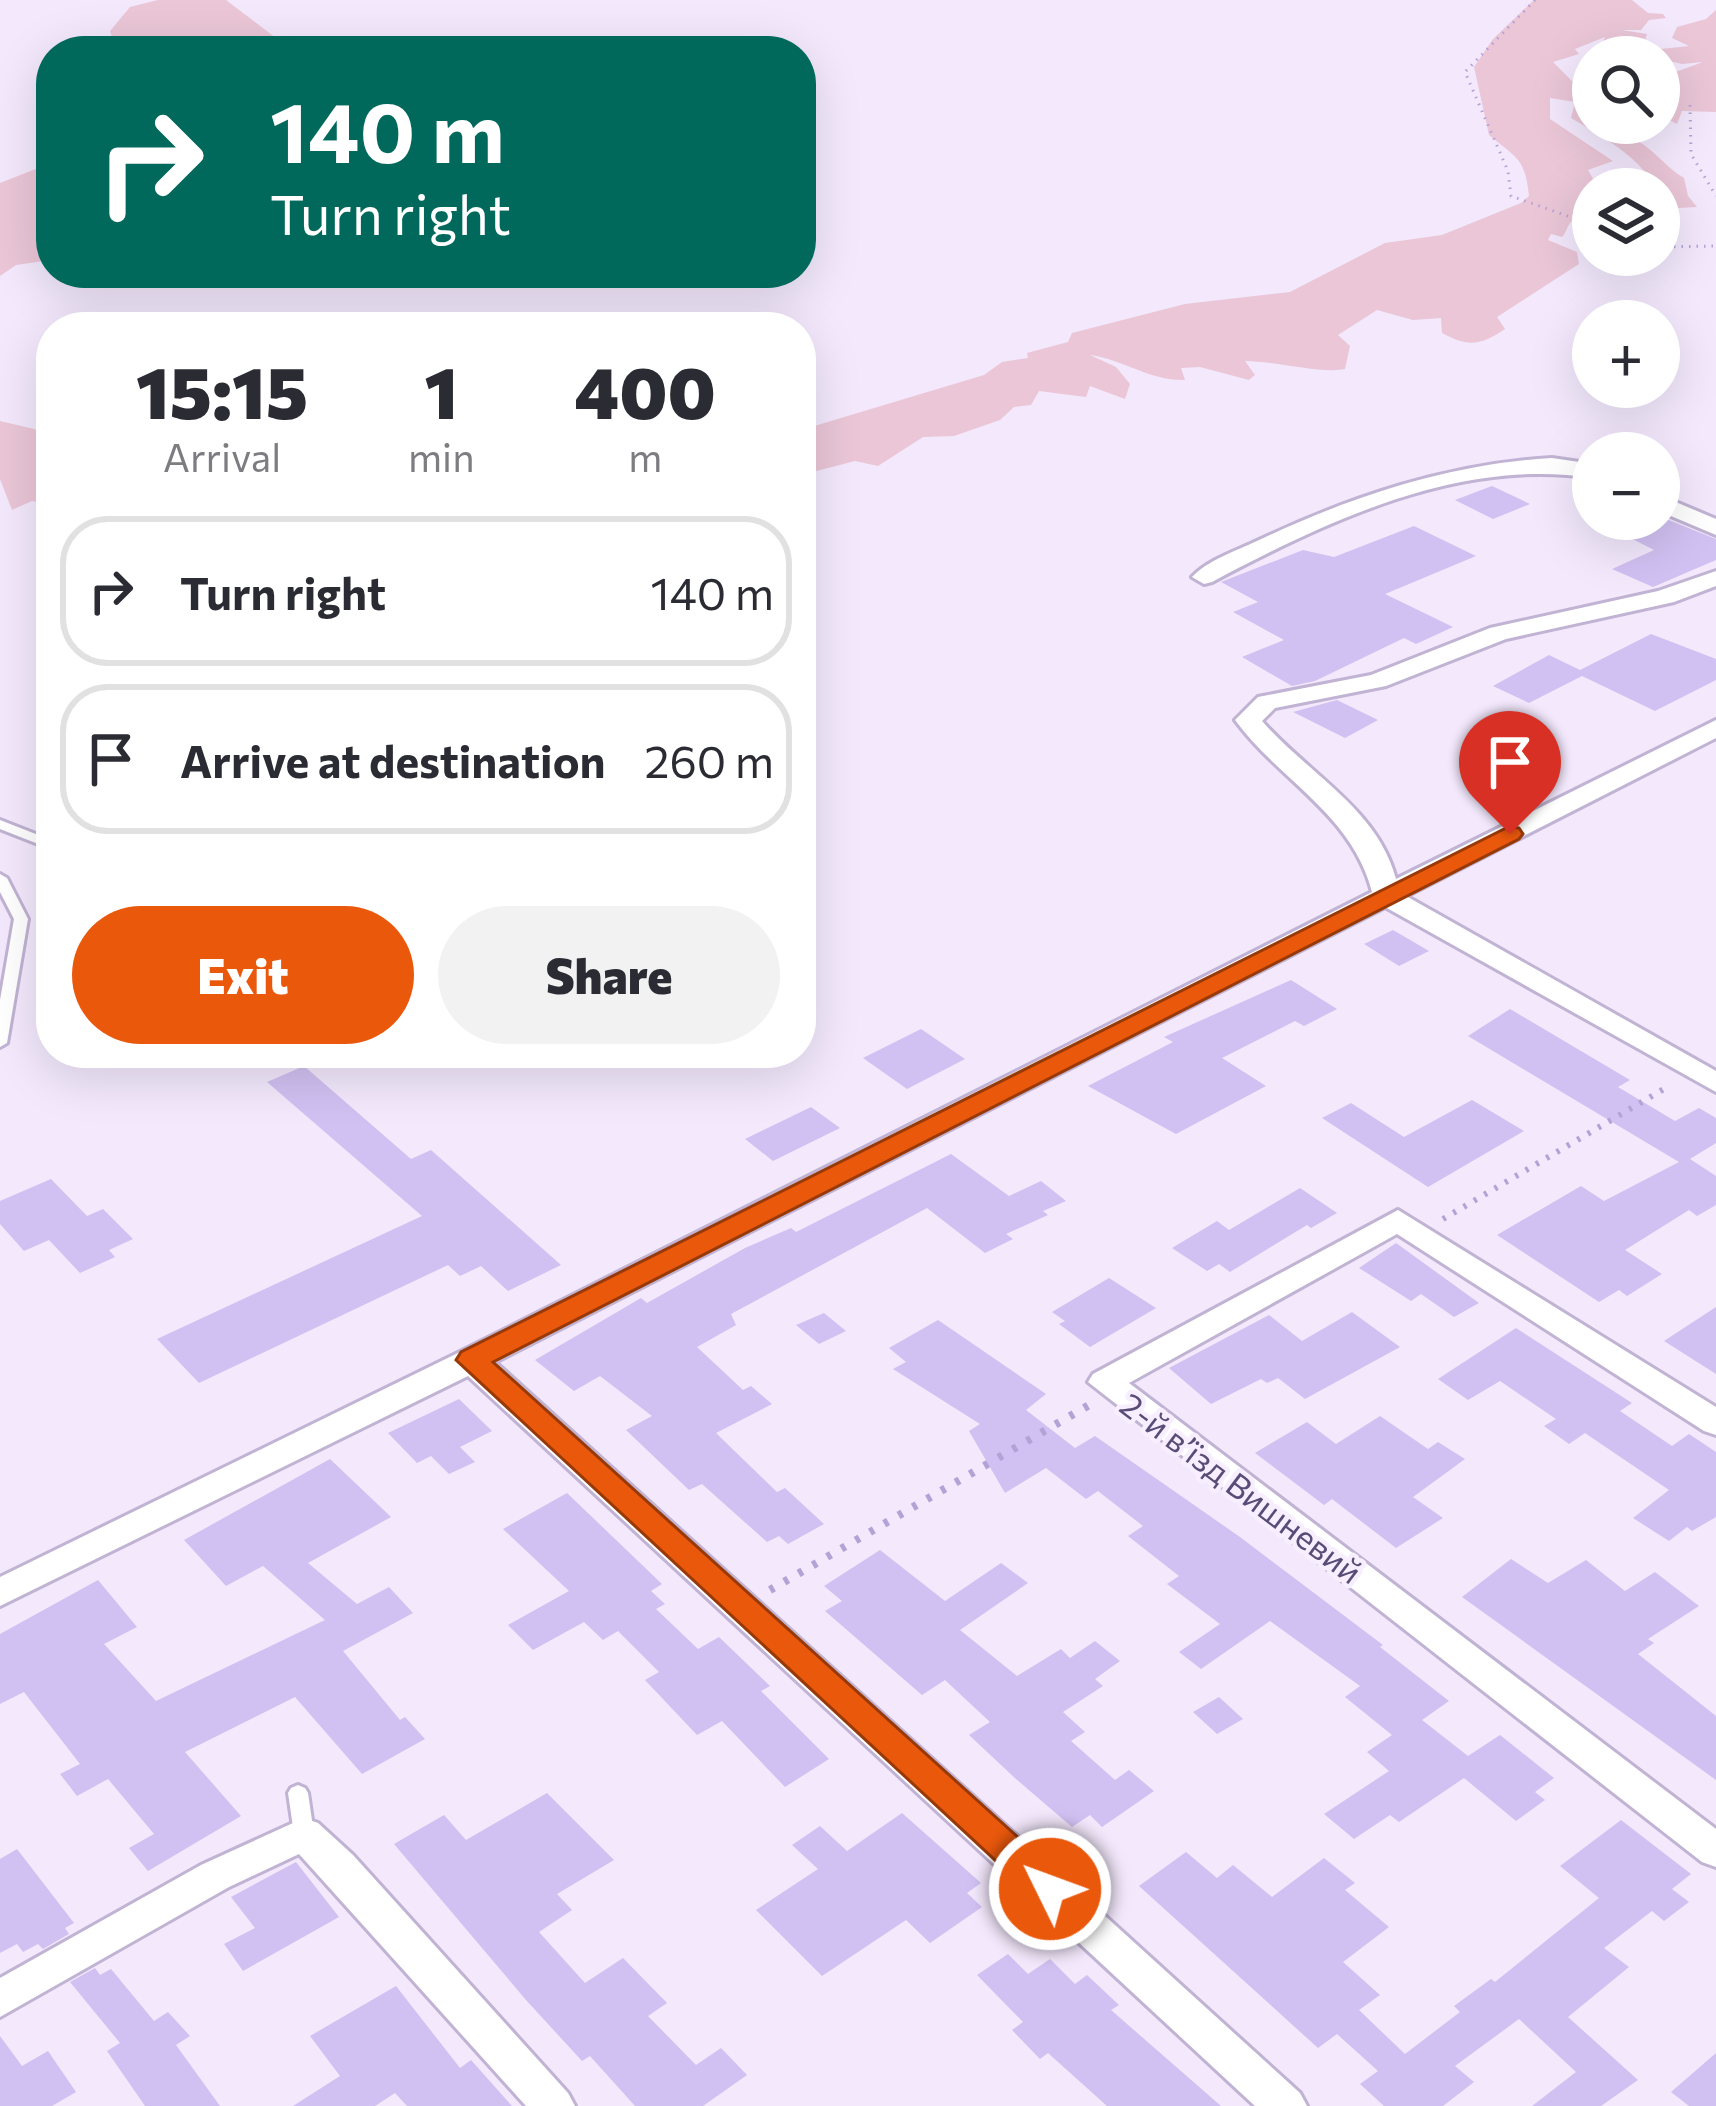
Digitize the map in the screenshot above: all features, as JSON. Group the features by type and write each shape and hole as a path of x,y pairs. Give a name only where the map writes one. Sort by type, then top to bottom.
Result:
{"street":[{"path":"1204,577 1288,533 1436,483 1522,464 1572,467"},
{"path":"1680,512 1716,528"},
{"path":"1705,1077 1388,897 1370,841 1330,796 1272,752 1249,720 1267,702 1376,681 1499,633 1665,598 1716,578"},
{"path":"0,1593 472,1360 1716,728"},
{"name":"2-й вʼїзд Вишневий","path":"1419,1233 1399,1220 1105,1382 1716,1851"},
{"path":"1419,1233 1716,1423"},
{"path":"472,1360 1286,2106"},
{"path":"0,1999 215,1876 301,1813 339,1866 554,2106"}],"lane":[{"path":"0,824 36,839"},
{"path":"0,878 21,919 0,1043"}],"path":[{"path":"1535,0 1465,72 1508,171 1511,196 1572,218"},
{"path":"1690,105 1684,131 1692,166 1716,196"},
{"path":"1680,247 1716,246"},
{"path":"1419,1233 1705,1077"},
{"path":"742,1606 1115,1390"}],"shaded area":[{"path":"158,0 226,0 273,36 112,36 110,31 130,7"},
{"path":"1534,0 1632,0 1648,13 1666,18 1649,20 1641,30 1622,30 1646,36 1572,36 1572,56 1553,62 1572,81 1572,102 1550,98 1550,119 1572,134 1572,144 1588,144 1613,161 1594,168 1572,168 1572,221 1562,237 1551,234 1548,240 1572,250 1572,269 1497,317 1505,329 1474,343 1459,341 1442,333 1441,318 1413,320 1377,310 1338,335 1350,346 1345,369 1245,361 1255,375 1249,380 1200,367 1181,368 1185,380 1172,379 1090,355 1116,367 1130,384 1125,399 1090,386 1086,397 1039,391 1031,405 1014,407 1000,420 954,436 923,437 878,466 855,461 816,471 816,425 984,375 1002,362 1028,358 1027,353 1068,342 1072,333 1185,304 1290,292 1385,243 1442,235 1521,203 1529,196 1525,173 1518,160 1489,135 1474,67 1493,39"},
{"path":"1716,10 1716,112 1682,111 1680,116 1680,70 1703,62 1680,64 1680,47 1689,46 1680,42 1680,36 1673,36 1677,27 1706,19"},
{"path":"1642,144 1670,168 1641,168 1614,145"},
{"path":"36,169 36,262 16,265 0,276 0,183"},
{"path":"1680,175 1688,196 1697,207 1680,208"},
{"path":"0,421 36,429 36,502 12,510 0,479"}],"building":[{"path":"1492,486 1530,504 1493,519 1455,500"},
{"path":"1680,525 1716,539 1716,560 1653,587 1612,569 1654,550 1634,540 1680,540"},
{"path":"1414,526 1476,556 1385,594 1453,627 1416,644 1404,638 1315,681 1292,686 1242,657 1284,640 1233,612 1258,602 1221,582 1303,550 1334,557"},
{"path":"1651,634 1716,659 1716,680 1655,711 1582,676 1529,703 1493,686 1549,655 1580,670"},
{"path":"1337,700 1378,720 1345,738 1293,712"},
{"path":"1393,930 1429,951 1399,966 1364,944"},
{"path":"1291,980 1337,1009 1304,1026 1295,1021 1222,1058 1266,1086 1176,1134 1088,1086 1173,1042 1164,1037"},
{"path":"1510,1009 1630,1080 1618,1087 1675,1121 1699,1108 1716,1118 1716,1143 1690,1159 1716,1176 1716,1205 1697,1216 1689,1210 1625,1250 1662,1274 1627,1296 1619,1290 1599,1302 1497,1235 1581,1186 1604,1201 1679,1162 1468,1036"},
{"path":"921,1029 965,1059 907,1089 863,1058"},
{"path":"306,1068 411,1159 431,1150 561,1265 508,1291 481,1266 460,1276 448,1265 199,1383 157,1339 422,1216 267,1082"},
{"path":"1472,1100 1524,1131 1428,1187 1322,1118 1351,1103 1404,1137"},
{"path":"811,1107 840,1128 773,1161 745,1139"},
{"path":"951,1154 1009,1196 1041,1181 1066,1201 1006,1234 1013,1239 985,1253 927,1208 731,1314 736,1325 697,1347 743,1390 751,1386 772,1404 716,1433 777,1492 785,1488 824,1524 788,1544 779,1536 767,1542 702,1484 689,1490 626,1430 652,1416 600,1376 574,1391 535,1360 641,1298 647,1303 745,1248 791,1228 796,1232"},
{"path":"51,1179 87,1216 103,1209 133,1239 109,1250 115,1257 80,1273 49,1240 24,1251 0,1224 0,1201"},
{"path":"1300,1188 1337,1213 1311,1228 1307,1225 1230,1272 1219,1264 1207,1271 1172,1248 1217,1221 1229,1230"},
{"path":"1396,1243 1479,1303 1454,1317 1421,1294 1411,1301 1359,1268"},
{"path":"1109,1278 1156,1308 1090,1347 1059,1324 1065,1321 1052,1312"},
{"path":"1716,1307 1716,1374 1664,1341"},
{"path":"1352,1312 1400,1347 1305,1399 1278,1378 1267,1383 1261,1379 1211,1404 1169,1368 1269,1315 1302,1341"},
{"path":"824,1313 846,1331 819,1344 796,1325"},
{"path":"938,1320 1046,1394 1026,1410 1075,1448 1095,1436 1383,1645 1380,1647 1449,1701 1422,1720 1468,1756 1500,1735 1554,1778 1535,1792 1545,1800 1516,1821 1464,1778 1399,1822 1390,1815 1354,1839 1324,1814 1389,1771 1367,1752 1392,1735 1345,1697 1360,1686 1270,1621 1201,1669 1179,1652 1220,1624 1167,1584 1179,1576 1128,1536 1143,1526 1098,1491 1086,1499 1046,1468 1005,1493 969,1431 980,1424 893,1369 906,1362 889,1348"},
{"path":"1516,1328 1632,1403 1620,1411 1672,1446 1689,1434 1716,1452 1716,1517 1692,1531 1687,1527 1669,1541 1633,1518 1669,1490 1585,1433 1569,1444 1544,1426 1556,1419 1500,1381 1468,1400 1438,1379"},
{"path":"459,1399 492,1431 460,1447 475,1462 449,1474 431,1456 417,1463 388,1433"},
{"path":"1380,1416 1428,1449 1438,1442 1465,1459 1413,1497 1443,1518 1396,1548 1332,1499 1324,1505 1255,1453 1307,1422 1336,1444"},
{"path":"330,1459 391,1517 308,1563 357,1604 389,1587 413,1613 343,1651 400,1720 405,1717 425,1739 362,1774 295,1697 185,1752 241,1816 148,1871 129,1848 154,1834 108,1779 77,1796 60,1774 80,1764 24,1692 0,1704 0,1634 98,1580 137,1627 104,1644 156,1701 325,1620 263,1566 226,1586 184,1540"},
{"path":"567,1493 662,1584 651,1591 665,1604 656,1609 698,1649 719,1637 770,1686 761,1691 829,1759 785,1787 722,1721 697,1735 645,1680 659,1672 618,1631 603,1640 584,1622 533,1650 508,1625 569,1591 503,1529"},
{"path":"880,1550 945,1601 1001,1563 1028,1583 960,1630 1017,1676 1061,1649 1070,1658 1095,1641 1120,1661 1095,1679 1103,1686 1063,1712 1085,1732 1071,1741 1115,1780 1129,1770 1154,1791 1102,1827 1090,1815 1072,1827 969,1735 990,1722 945,1680 922,1695 825,1611 842,1601 824,1586"},
{"path":"1511,1559 1548,1583 1586,1560 1625,1591 1655,1572 1699,1606 1648,1639 1654,1643 1638,1654 1716,1716 1716,1780 1462,1597"},
{"path":"1219,1697 1243,1719 1217,1734 1193,1712"},
{"path":"547,1793 614,1860 557,1894 572,1910 539,1932 585,1983 623,1958 667,2003 648,2016 696,2065 721,2048 747,2075 703,2106 635,2106 590,2056 582,2061 394,1844 444,1815 466,1840"},
{"path":"902,1813 981,1883 967,1893 982,1907 930,1943 906,1920 822,1976 756,1910 818,1869 792,1845 820,1826 847,1851"},
{"path":"1621,1820 1691,1874 1672,1889 1689,1902 1664,1921 1652,1911 1604,1948 1629,1967 1568,2017 1638,2080 1601,2106 1532,2106 1576,2072 1519,2019 1455,2066 1474,2082 1443,2106 1384,2106 1360,2084 1378,2071 1337,2034 1318,2048 1139,1886 1186,1852 1217,1878 1233,1865 1272,1897 1324,1858 1355,1883 1345,1890 1389,1927 1343,1962 1380,1995 1359,2010 1405,2054 1460,2012 1454,2006 1491,1979 1495,1982 1599,1898 1560,1866"},
{"path":"17,1849 74,1923 65,1928 69,1934 43,1949 38,1944 23,1952 17,1944 0,1953 0,1859"},
{"path":"296,1862 339,1917 243,1971 224,1944 255,1928 231,1897"},
{"path":"1008,1954 1028,1974 1050,1959 1075,1984 1087,1975 1119,2005 1111,2010 1221,2106 1107,2106 1048,2053 1040,2059 1012,2030 1023,2022 977,1975"},
{"path":"95,1968 100,1975 111,1969 154,2021 168,2012 190,2036 176,2045 220,2106 145,2106 107,2051 120,2043 70,1982"},
{"path":"396,1986 460,2068 471,2060 512,2106 407,2106 395,2093 375,2106 293,2106 340,2076 310,2036"},
{"path":"0,2036 22,2066 48,2051 76,2092 52,2106 0,2106"},
{"path":"1716,2053 1716,2106 1689,2106 1671,2092"}],"route":[{"path":"1050,1889 472,1360 1510,834"}]}
